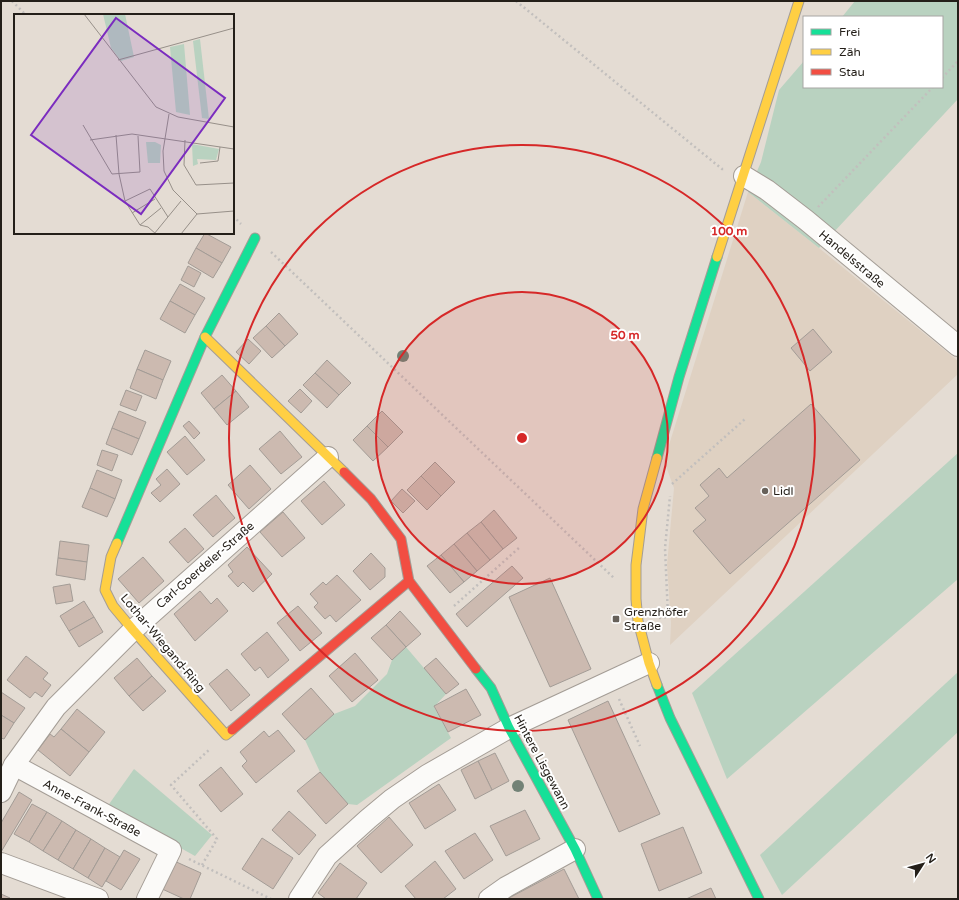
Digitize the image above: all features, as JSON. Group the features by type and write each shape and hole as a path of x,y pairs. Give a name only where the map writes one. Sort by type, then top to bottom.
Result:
{"street":[{"path":"759,899 670,718 649,663 638,621 636,599 636,565 643,509 679,377 799,1"},
{"name":"Handelsstraße","path":"744,176 767,190 806,220 958,346"},
{"name":"Lothar-Wiegand-Ring","path":"226,735 133,630 113,606 105,590 111,557 205,337 255,238"},
{"path":"205,337 371,499 401,539 409,581 439,620"},
{"name":"Carl-Goerdeler-Straße","path":"1,792 14,766 56,707 133,630 328,457"},
{"path":"226,735 409,581"},
{"name":"Hintere Lisgewann","path":"439,620 491,688 509,728 575,848 598,899"},
{"path":"299,899 327,856 392,799 427,775 509,728 649,663"},
{"name":"Anne-Frank-Straße","path":"14,766 171,850"},
{"path":"488,899 506,887 575,848"},
{"path":"147,899 171,850"},
{"path":"1,863 98,899"}],"path":[{"path":"12,1 25,14"},
{"path":"516,1 722,169 744,176"},
{"path":"943,77 958,61"},
{"path":"806,220 932,88"},
{"path":"234,217 636,599"},
{"path":"671,485 745,419"},
{"path":"638,621 668,617 665,548 670,493"},
{"path":"439,620 520,547"},
{"path":"610,680 640,746"},
{"path":"202,865 217,839 170,785 226,735"},
{"path":"171,850 271,899"}],"shaded area":[{"path":"748,192 958,361 958,374 670,645 671,623 667,565 674,488 664,461"}],"green space":[{"path":"855,1 958,1 958,99 819,248 748,192 761,162 779,90 803,62 803,88 943,88 943,16 843,16"},
{"path":"958,453 958,579 727,779 692,693"},
{"path":"406,647 446,694 434,707 451,738 357,805 348,804 320,772 305,740 334,714 355,706 387,674 392,660"},
{"path":"958,672 958,732 782,895 760,855"},
{"path":"134,769 212,835 195,856 107,807"}],"building":[{"path":"204,234 231,247 222,263 196,248"},
{"path":"196,248 222,263 213,278 188,263"},
{"path":"188,266 201,273 194,287 181,280"},
{"path":"180,284 205,298 195,315 170,301"},
{"path":"170,301 195,315 185,333 160,319"},
{"path":"279,313 298,334 285,346 266,326"},
{"path":"266,326 285,346 272,358 253,338"},
{"path":"813,329 832,352 810,371 791,348"},
{"path":"248,339 261,351 249,364 236,352"},
{"path":"145,350 171,361 163,380 137,369"},
{"path":"327,360 351,383 339,395 315,373"},
{"path":"137,369 163,380 156,399 130,388"},
{"path":"315,373 339,395 327,408 303,385"},
{"path":"222,375 236,391 214,409 201,393"},
{"path":"300,389 312,401 301,413 288,401"},
{"path":"126,390 142,396 136,411 120,405"},
{"path":"236,391 249,407 227,425 214,409"},
{"name":"Lidl","path":"811,404 860,460 730,574 693,531 706,520 695,508 709,496 700,485 719,468 727,478"},
{"path":"119,411 146,422 139,439 112,428"},
{"path":"382,411 403,432 388,447 367,426"},
{"path":"189,421 200,433 194,439 183,426"},
{"path":"367,426 388,447 373,461 353,440"},
{"path":"112,428 139,439 132,455 106,444"},
{"path":"280,431 302,457 281,474 259,449"},
{"path":"185,436 205,460 187,475 167,452"},
{"path":"102,450 118,455 112,471 97,465"},
{"path":"435,462 455,482 441,496 421,476"},
{"path":"250,465 271,489 249,509 228,485"},
{"path":"167,469 180,484 160,502 151,493 161,485 156,479"},
{"path":"97,470 122,480 115,499 90,488"},
{"path":"421,476 441,496 427,510 407,490"},
{"path":"324,481 345,505 322,525 301,501"},
{"path":"90,488 115,499 107,517 82,507"},
{"path":"402,489 415,501 403,513 391,501"},
{"path":"216,495 235,518 213,537 193,515"},
{"path":"494,510 517,538 503,549 481,522"},
{"path":"283,512 305,538 282,557 260,532"},
{"path":"481,522 503,549 490,560 467,533"},
{"path":"185,528 204,549 188,563 169,542"},
{"path":"467,533 490,560 477,571 454,544"},
{"path":"60,541 89,545 87,562 58,558"},
{"path":"454,544 477,571 464,582 441,555"},
{"path":"247,547 272,574 253,592 243,582 238,587 228,576 233,572 228,565"},
{"path":"371,553 385,568 385,577 370,590 353,571"},
{"path":"441,555 464,582 450,593 427,566"},
{"path":"143,557 164,581 139,603 118,579"},
{"path":"58,558 87,562 85,580 56,575"},
{"path":"512,566 523,578 467,627 456,614"},
{"path":"337,575 361,600 336,622 330,615 325,619 314,607 318,603 310,594 323,582 326,585"},
{"path":"550,578 591,669 550,687 509,597"},
{"path":"70,584 73,601 56,604 53,587"},
{"path":"200,591 211,604 217,598 228,611 195,641 174,614"},
{"path":"84,601 94,617 69,631 60,616"},
{"path":"298,606 322,633 300,651 277,623"},
{"path":"400,611 421,634 406,647 386,625"},
{"path":"94,617 103,632 79,647 69,631"},
{"path":"386,625 406,647 392,660 371,638"},
{"path":"267,632 289,660 268,678 260,667 255,671 241,654"},
{"path":"355,653 378,680 352,702 329,676"},
{"path":"26,656 48,673 43,679 51,685 42,697 35,692 30,698 7,680"},
{"path":"137,658 152,676 129,696 114,678"},
{"path":"436,658 459,684 446,694 424,668"},
{"path":"227,669 250,695 231,711 209,684"},
{"path":"152,676 166,691 143,711 129,696"},
{"path":"311,688 334,714 305,740 282,714"},
{"path":"466,689 481,715 448,732 434,706"},
{"path":"1,692 25,708 14,723 1,715"},
{"path":"608,701 660,814 619,832 568,720"},
{"path":"77,709 105,732 89,752 61,729"},
{"path":"1,715 14,723 4,739 1,738"},
{"path":"61,729 89,752 70,776 38,750 50,734 54,737"},
{"path":"278,730 295,751 256,783 242,766 247,761 240,752 264,731 269,737"},
{"path":"495,753 509,781 492,790 478,761"},
{"path":"478,761 492,790 475,799 461,770"},
{"path":"221,767 243,794 221,812 199,785"},
{"path":"320,772 348,804 326,824 297,791"},
{"path":"439,784 456,810 425,829 409,803"},
{"path":"19,792 32,800 1,852 1,823"},
{"path":"32,804 47,812 29,842 14,834"},
{"path":"525,810 540,839 506,856 490,826"},
{"path":"289,811 316,835 299,855 272,830"},
{"path":"47,812 62,821 43,851 29,842"},
{"path":"389,817 413,845 381,873 357,846"},
{"path":"62,821 76,830 58,860 43,851"},
{"path":"683,827 702,873 659,891 641,844"},
{"path":"76,830 91,839 73,869 58,860"},
{"path":"475,833 493,860 464,879 445,851"},
{"path":"262,838 293,858 273,889 242,869"},
{"path":"91,839 105,848 88,878 73,869"},
{"path":"105,848 120,857 102,887 88,878"},
{"path":"124,850 140,859 121,890 106,881"},
{"path":"172,860 201,873 190,899 184,899 160,888"},
{"path":"435,861 456,889 443,899 416,899 405,886"},
{"path":"340,863 367,883 356,899 326,899 318,893"},
{"path":"564,869 579,899 507,899"},
{"path":"711,888 716,899 686,899"},
{"path":"1,894 10,898 10,899 1,899"}],"traffic: fast":[{"path":"117,543 205,337 255,238"},
{"path":"657,458 679,377 717,257"},
{"path":"476,669 491,688 509,728 575,849 598,899"},
{"path":"657,685 670,718 759,899"}],"traffic: slow":[{"path":"717,257 799,1"},
{"path":"205,337 344,472"},
{"path":"657,458 643,509 636,565 636,599 638,621 649,663 657,685"},
{"path":"117,543 111,557 105,590 113,606 226,735 232,730"}],"traffic: jam":[{"path":"344,472 371,499 401,539 409,581 476,669"},
{"path":"232,730 409,581"}],"place":[{"name":"Lidl","path":"765,491"},
{"name":"Grenzhöfer Straße","path":"616,619"}]}
